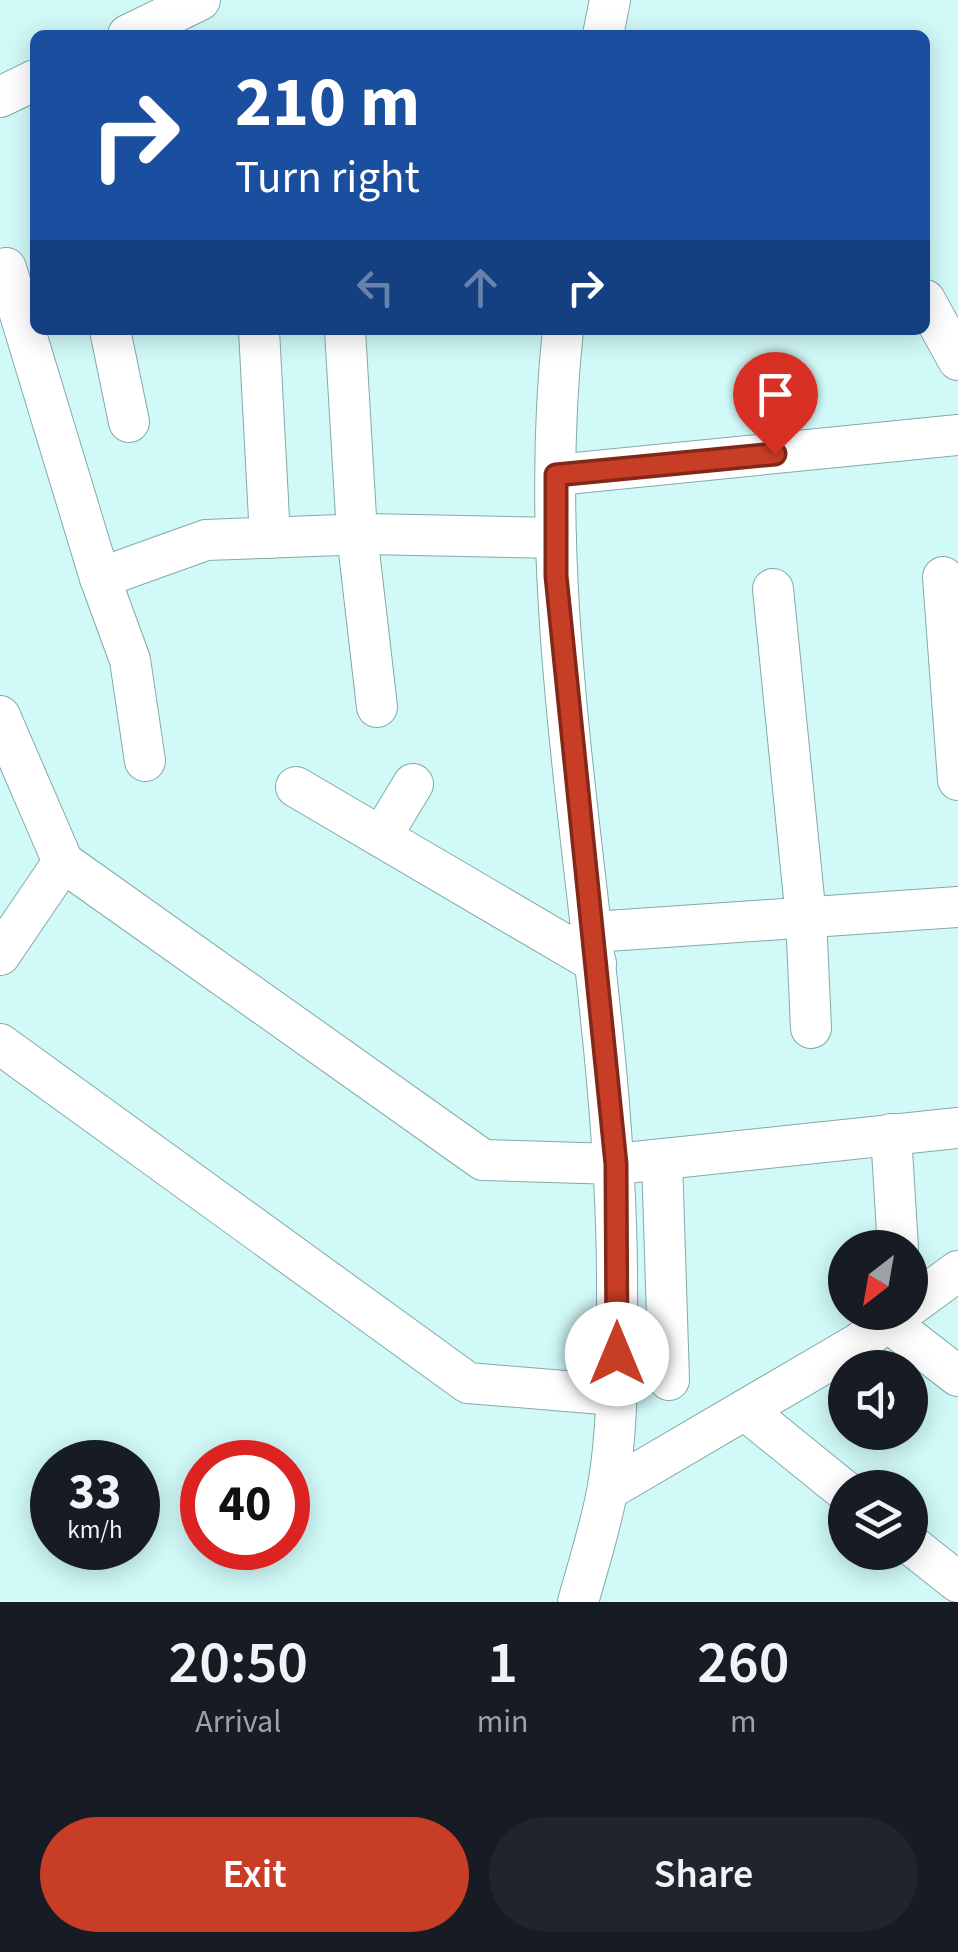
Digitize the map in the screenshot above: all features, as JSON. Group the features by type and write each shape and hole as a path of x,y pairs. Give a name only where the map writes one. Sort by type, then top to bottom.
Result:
{"street":[{"path":"138,30 200,0"},
{"path":"604,30 610,0"},
{"path":"0,97 30,82"},
{"path":"19,289 30,328"},
{"path":"930,309 958,360"},
{"path":"32,335 100,578 130,660 146,761"},
{"path":"111,335 129,422"},
{"path":"259,335 270,538"},
{"path":"345,335 357,534 376,707"},
{"path":"563,335 556,538 616,1164 614,1395 608,1490 578,1602"},
{"path":"556,475 958,436"},
{"path":"100,578 206,540 357,534 556,538"},
{"path":"942,577 956,713 958,780"},
{"path":"772,589 806,918 811,1028"},
{"path":"0,716 63,862 483,1160 616,1164 958,1128"},
{"path":"381,838 413,784"},
{"path":"296,788 381,838 594,948 806,918 958,907"},
{"path":"0,954 63,862"},
{"path":"0,1044 468,1382 614,1395"},
{"path":"891,1134 897,1230"},
{"path":"662,1160 669,1380"},
{"path":"928,1292 958,1270"},
{"path":"608,1490 873,1330"},
{"path":"916,1330 958,1376"},
{"path":"745,1410 828,1478"},
{"path":"928,1558 958,1582"}],"route":[{"path":"617,1354 616,1164 556,576 556,475 775,454"}]}
